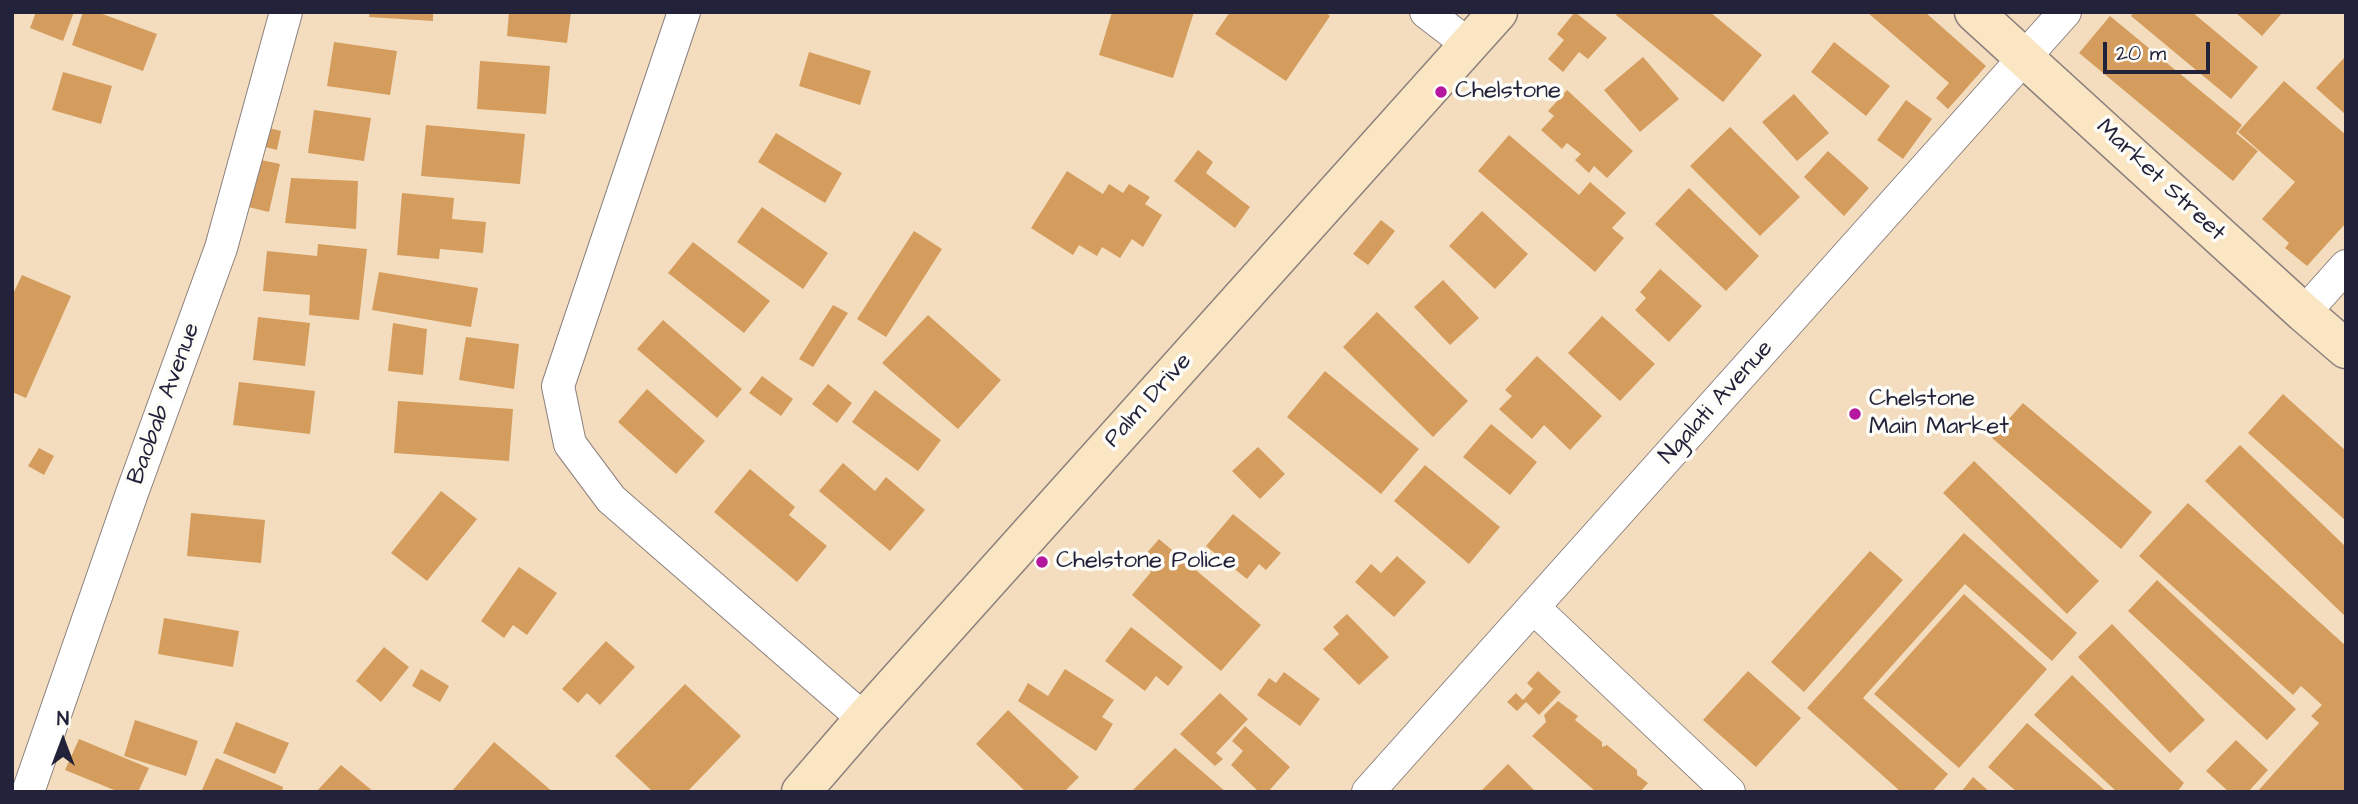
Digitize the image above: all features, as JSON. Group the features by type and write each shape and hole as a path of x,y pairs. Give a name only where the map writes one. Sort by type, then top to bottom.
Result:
{"street":[{"name":"Baobab Avenue","path":"28,792 221,248 286,12"},
{"path":"684,12 558,386 570,444 611,499 864,719"},
{"path":"1426,12 1469,45"},
{"name":"Palm Drive","path":"801,792 1498,12"},
{"name":"Market Street","path":"1974,12 2346,349"},
{"name":"Ngalati Avenue","path":"1368,792 2065,12"},
{"path":"2304,313 2346,266"},
{"path":"1534,608 1729,792"}],"building":[{"path":"36,12 74,12 63,41 30,28"},
{"path":"83,12 97,12 157,34 143,71 72,45"},
{"path":"370,12 433,12 433,21 369,17"},
{"path":"509,12 571,12 567,43 507,36"},
{"path":"1112,12 1194,12 1173,78 1099,55"},
{"path":"1230,12 1325,12 1330,16 1286,81 1215,34"},
{"path":"1575,12 1607,38 1588,59 1579,52 1563,72 1548,59 1564,40 1557,34"},
{"path":"1618,12 1710,12 1762,55 1723,102 1616,15"},
{"path":"1867,12 1925,12 1986,66 1948,109 1936,98 1949,83"},
{"path":"2134,12 2192,12 2258,67 2231,99 2131,16"},
{"path":"2235,12 2283,12 2262,36"},
{"path":"2110,16 2242,125 2236,133 2258,151 2233,181 2079,53"},
{"path":"334,42 397,51 390,95 327,86"},
{"path":"1834,42 1890,86 1866,116 1811,72"},
{"path":"809,52 871,71 860,105 799,86"},
{"path":"1643,57 1679,99 1640,132 1604,90"},
{"path":"2344,58 2346,60 2346,115 2316,88"},
{"path":"480,61 550,66 546,114 477,109"},
{"path":"63,72 112,86 101,124 52,110"},
{"path":"2284,81 2346,135 2346,223 2307,266 2285,248 2289,243 2262,219 2295,182 2238,132"},
{"path":"1567,90 1633,151 1607,178 1594,166 1589,173 1575,160 1581,154 1567,143 1562,149 1541,130 1554,116 1548,111"},
{"path":"1794,94 1829,133 1797,161 1762,122"},
{"path":"1906,100 1932,119 1903,159 1877,140"},
{"path":"314,110 371,118 364,161 308,153"},
{"path":"426,125 525,134 520,184 421,176"},
{"path":"265,127 281,131 277,150 261,146"},
{"path":"1730,127 1800,197 1760,236 1690,166"},
{"path":"776,133 842,173 825,203 758,162"},
{"path":"1509,135 1579,195 1590,182 1626,213 1612,228 1624,238 1595,272 1478,171"},
{"path":"1198,150 1213,162 1206,173 1250,207 1235,228 1174,181"},
{"path":"1828,151 1869,188 1844,216 1804,177"},
{"path":"252,158 280,164 269,212 240,205"},
{"path":"1067,171 1103,194 1109,184 1123,193 1129,184 1150,197 1145,204 1162,215 1143,247 1132,239 1120,258 1102,247 1097,256 1079,245 1073,255 1031,228"},
{"path":"291,178 358,181 356,229 285,223"},
{"path":"1689,188 1759,256 1726,291 1655,224"},
{"path":"402,193 454,198 452,219 486,222 483,253 440,249 439,259 397,255"},
{"path":"762,207 828,253 803,289 737,242"},
{"path":"1482,211 1528,254 1495,289 1449,246"},
{"path":"1381,220 1395,231 1368,265 1353,254"},
{"path":"914,231 942,249 886,337 857,319"},
{"path":"693,242 770,301 744,333 668,273"},
{"path":"318,244 367,249 359,320 309,315 310,295 263,291 267,251 317,256"},
{"path":"1660,269 1702,306 1669,342 1635,310 1646,298 1640,292"},
{"path":"379,272 478,288 471,327 372,310"},
{"path":"22,275 71,296 26,398 12,392 12,296"},
{"path":"1443,280 1479,318 1450,345 1414,307"},
{"path":"833,305 848,313 813,367 799,359"},
{"path":"1377,312 1468,401 1433,437 1343,347"},
{"path":"928,315 1001,380 958,429 882,363"},
{"path":"1602,316 1655,364 1620,401 1568,353"},
{"path":"258,317 310,323 305,366 253,360"},
{"path":"663,320 742,389 717,418 637,349"},
{"path":"393,323 427,329 423,375 388,371"},
{"path":"466,337 519,344 514,389 459,380"},
{"path":"1537,356 1602,416 1570,450 1544,425 1532,439 1499,409 1512,396 1505,390"},
{"path":"1325,371 1419,449 1381,494 1287,417"},
{"path":"762,376 793,399 781,416 749,393"},
{"path":"239,382 315,391 310,434 233,425"},
{"path":"828,384 852,403 837,423 812,404"},
{"path":"647,389 705,441 676,474 618,422"},
{"path":"875,390 941,440 918,471 852,422"},
{"path":"2283,394 2346,451 2346,521 2248,433"},
{"path":"398,401 513,409 509,461 394,453"},
{"path":"2023,403 2152,512 2121,549 1992,438"},
{"path":"1491,424 1537,462 1510,495 1463,457"},
{"path":"2240,445 2346,547 2346,617 2205,481"},
{"path":"1258,447 1285,474 1260,499 1232,471"},
{"path":"39,448 54,456 44,475 28,466"},
{"path":"1974,461 2099,581 2067,614 1943,493"},
{"path":"843,463 875,491 886,477 925,510 890,551 819,491"},
{"path":"1425,465 1500,527 1469,564 1394,501"},
{"path":"750,469 795,507 789,515 827,546 797,582 714,512"},
{"path":"441,491 477,519 427,581 391,553"},
{"path":"2188,503 2346,646 2346,792 2257,792 2319,723 2311,716 2322,705 2301,686 2293,695 2139,556"},
{"path":"191,513 265,520 261,563 187,556"},
{"path":"1233,514 1281,553 1266,570 1259,564 1247,579 1206,546"},
{"path":"1964,533 2077,633 2052,661 1965,584 1863,698 1948,774 1932,792 1901,792 1807,708"},
{"path":"1159,539 1261,625 1221,671 1132,595 1151,572 1139,562"},
{"path":"1870,551 1903,580 1804,692 1771,662"},
{"path":"1397,556 1426,582 1394,617 1355,582 1371,564 1381,573"},
{"path":"519,567 557,593 527,635 513,625 504,638 481,621"},
{"path":"2157,580 2296,709 2267,740 2128,611"},
{"path":"1964,594 2047,669 1959,768 1874,694"},
{"path":"1347,614 1389,657 1359,685 1323,649 1339,634 1333,627"},
{"path":"164,618 239,631 233,667 158,654"},
{"path":"2112,624 2205,720 2170,753 2078,657"},
{"path":"1131,627 1183,667 1168,686 1156,676 1145,691 1105,661"},
{"path":"606,641 635,667 600,705 587,693 578,703 562,689"},
{"path":"384,647 409,667 381,702 356,681"},
{"path":"421,669 449,686 440,702 412,686"},
{"path":"1065,669 1114,700 1102,717 1113,724 1096,751 1018,701 1028,683 1048,696"},
{"path":"1538,671 1561,692 1539,715 1526,702 1517,711 1507,702 1516,693 1523,700 1533,689 1527,683"},
{"path":"1748,671 1801,718 1756,767 1703,720"},
{"path":"1284,672 1320,699 1300,726 1257,695 1269,678 1276,683"},
{"path":"2072,675 2184,783 2177,792 2117,792 2034,715"},
{"path":"685,684 741,736 687,792 653,792 615,756"},
{"path":"1220,693 1248,719 1216,753 1223,759 1215,766 1180,734"},
{"path":"1558,701 1578,716 1575,720 1602,742 1602,747 1607,745 1637,770 1637,775 1648,783 1640,792 1596,792 1532,736 1546,722 1544,715"},
{"path":"1008,710 1079,777 1064,792 1026,792 976,744"},
{"path":"135,720 198,741 186,776 124,756"},
{"path":"236,722 289,743 275,774 223,753"},
{"path":"2027,723 2107,792 2017,792 1988,767"},
{"path":"1245,726 1290,767 1268,792 1259,792 1231,765 1243,751 1232,741"},
{"path":"79,739 149,768 138,792 119,792 65,770"},
{"path":"2236,740 2268,770 2248,792 2229,792 2206,771"},
{"path":"494,742 553,792 455,792 453,790"},
{"path":"1175,748 1226,792 1131,792"},
{"path":"216,758 283,787 282,792 201,792"},
{"path":"1508,764 1536,792 1480,792"},
{"path":"341,765 374,792 316,792"},
{"path":"1973,777 1990,792 1961,792"}],"place":[{"name":"Chelstone","path":"1441,92"},
{"name":"Chelstone Main Market","path":"1855,414"},
{"name":"Chelstone Police","path":"1042,562"}]}
